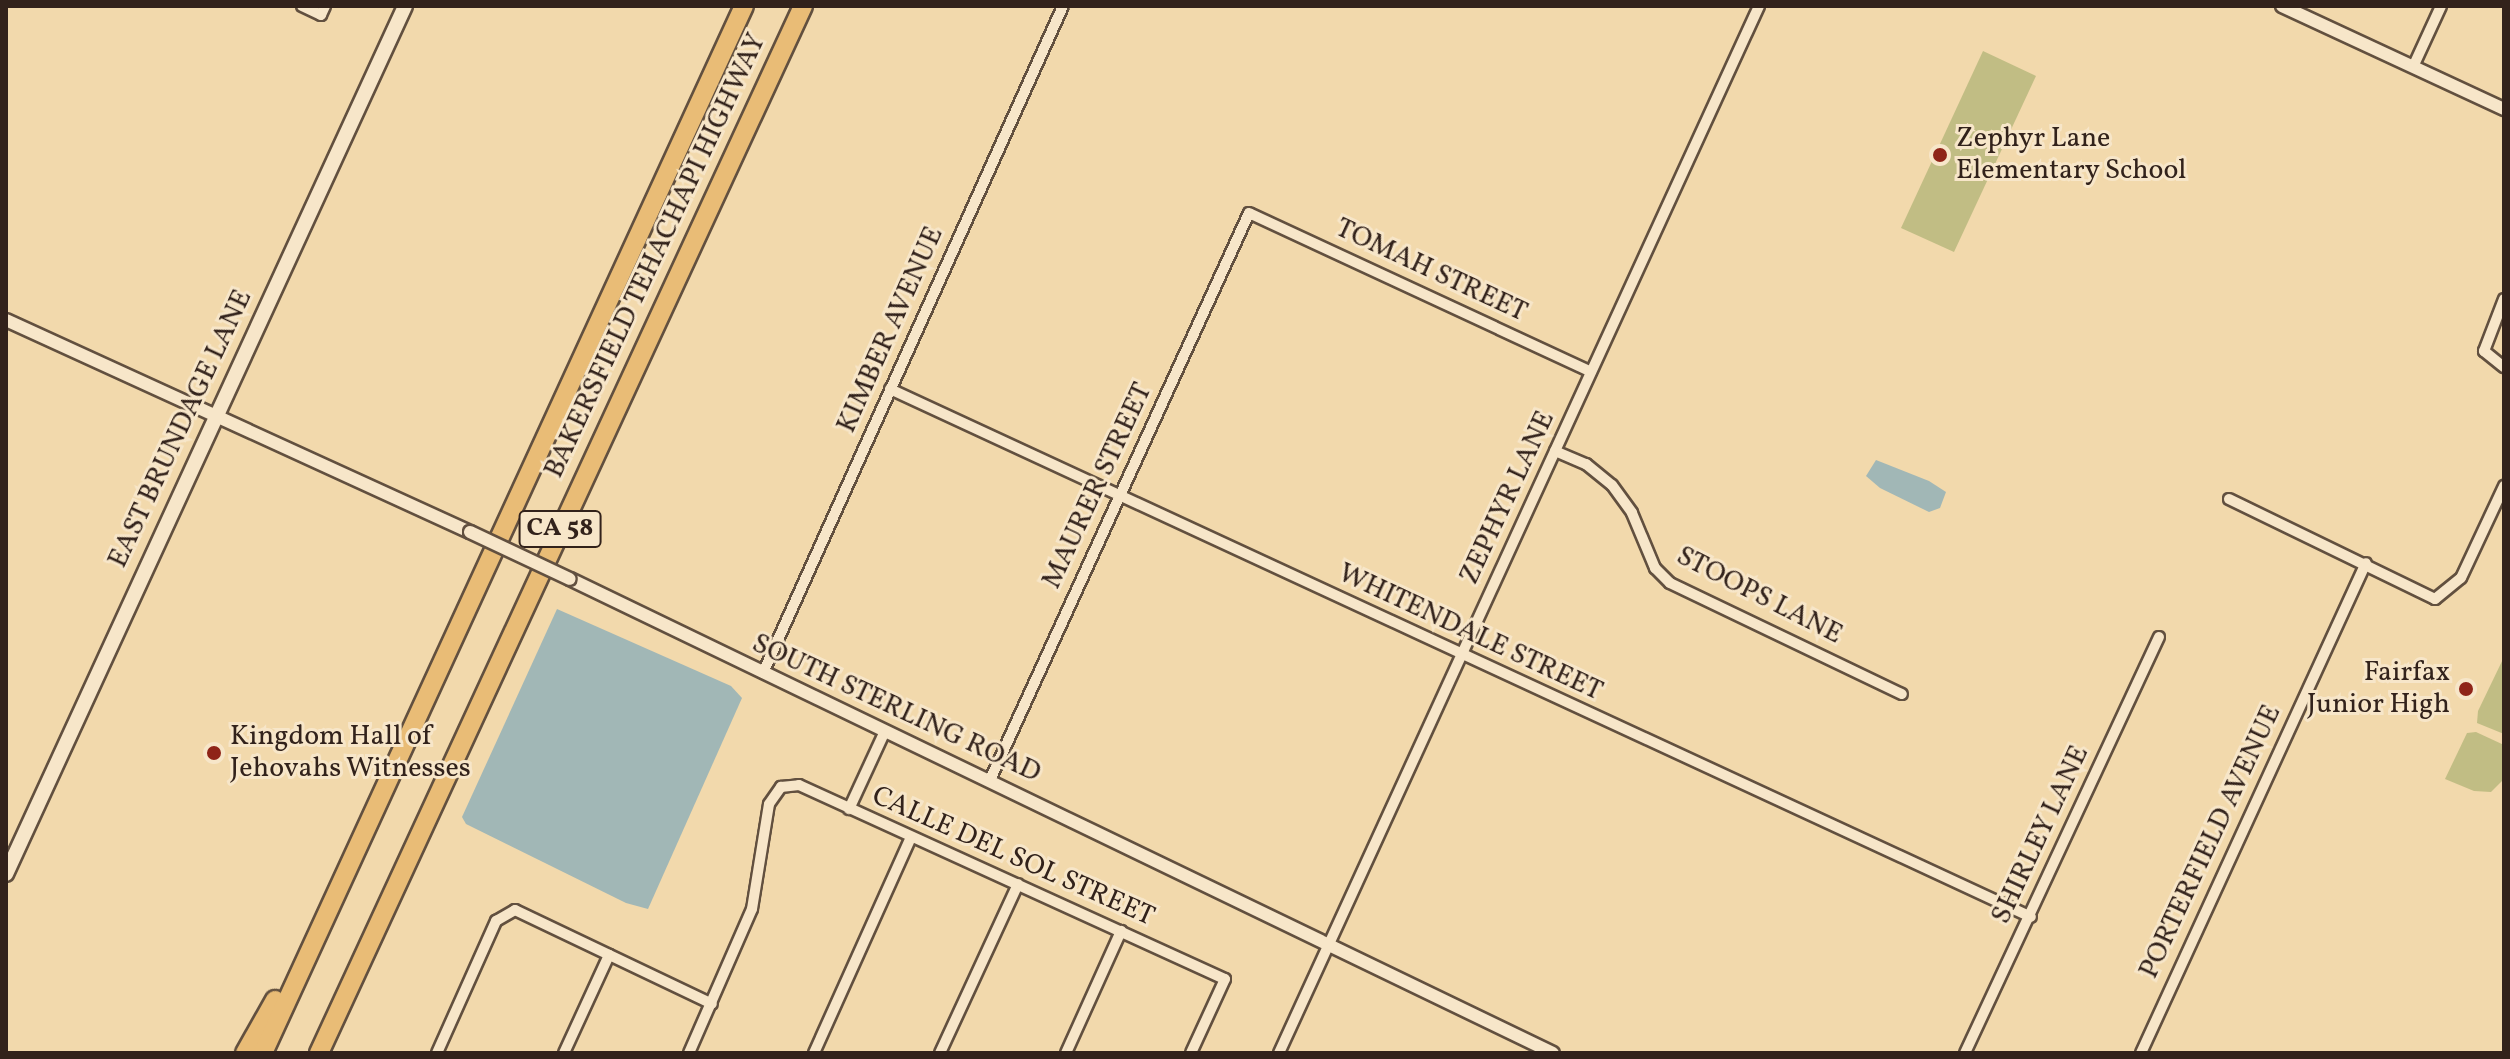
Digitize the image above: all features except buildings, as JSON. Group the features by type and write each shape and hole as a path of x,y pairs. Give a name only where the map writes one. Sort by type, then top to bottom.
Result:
{"highway":[{"name":"BAKERSFIELD TEHACHAPI HIGHWAY","path":"263,1053 744,6"},
{"name":"BAKERSFIELD TEHACHAPI HIGHWAY","path":"319,1053 803,6"},
{"path":"245,1053 284,985 304,963"}],"main road":[{"name":"EAST BRUNDAGE LANE","path":"6,874 405,6"}],"street":[{"path":"302,6 321,15 325,6"},
{"name":"KIMBER AVENUE","path":"763,673 1063,6"},
{"name":"ZEPHYR LANE","path":"1279,1053 1759,6"},
{"path":"2282,6 2504,109"},
{"path":"2413,67 2441,6"},
{"name":"TOMAH STREET","path":"1249,213 1591,372"},
{"name":"MAURER STREET","path":"990,780 1249,213"},
{"path":"2504,299 2484,351 2504,367"},
{"name":"SOUTH STERLING ROAD","path":"6,320 570,579 1553,1053"},
{"name":"WHITENDALE STREET","path":"890,389 2031,917"},
{"name":"STOOPS LANE","path":"1555,451 1586,464 1612,485 1632,513 1655,568 1670,583 1902,694"},
{"path":"2229,499 2435,599 2461,578 2504,486"},
{"name":"PORTERFIELD AVENUE","path":"2141,1053 2366,563"},
{"name":"SHIRLEY LANE","path":"1965,1053 2159,637"},
{"path":"849,809 885,731"},
{"name":"CALLE DEL SOL STREET","path":"712,1004 752,909 769,804 781,787 799,785 1225,979 1191,1053"},
{"path":"814,1053 911,837"},
{"path":"940,1053 1018,884"},
{"path":"437,1053 496,921 505,913 515,910 712,1004 689,1053"},
{"path":"1066,1053 1121,931"},
{"path":"564,1053 609,955"}],"shaded area":[{"path":"1983,51 2036,76 1954,252 1901,228"},
{"path":"1876,460 1929,481 1946,492 1940,508 1929,512 1880,488 1866,476"},
{"path":"557,609 731,686 742,698 648,909 626,903 466,824 462,817"},
{"path":"2504,657 2504,734 2477,723 2478,711"},
{"path":"2476,732 2504,745 2504,779 2491,792 2474,791 2445,779 2467,733"}],"place":[{"name":"Zephyr Lane Elementary School","path":"1940,155"},
{"name":"Fairfax Junior High","path":"2466,689"},
{"name":"Kingdom Hall of Jehovahs Witnesses","path":"214,753"}]}
